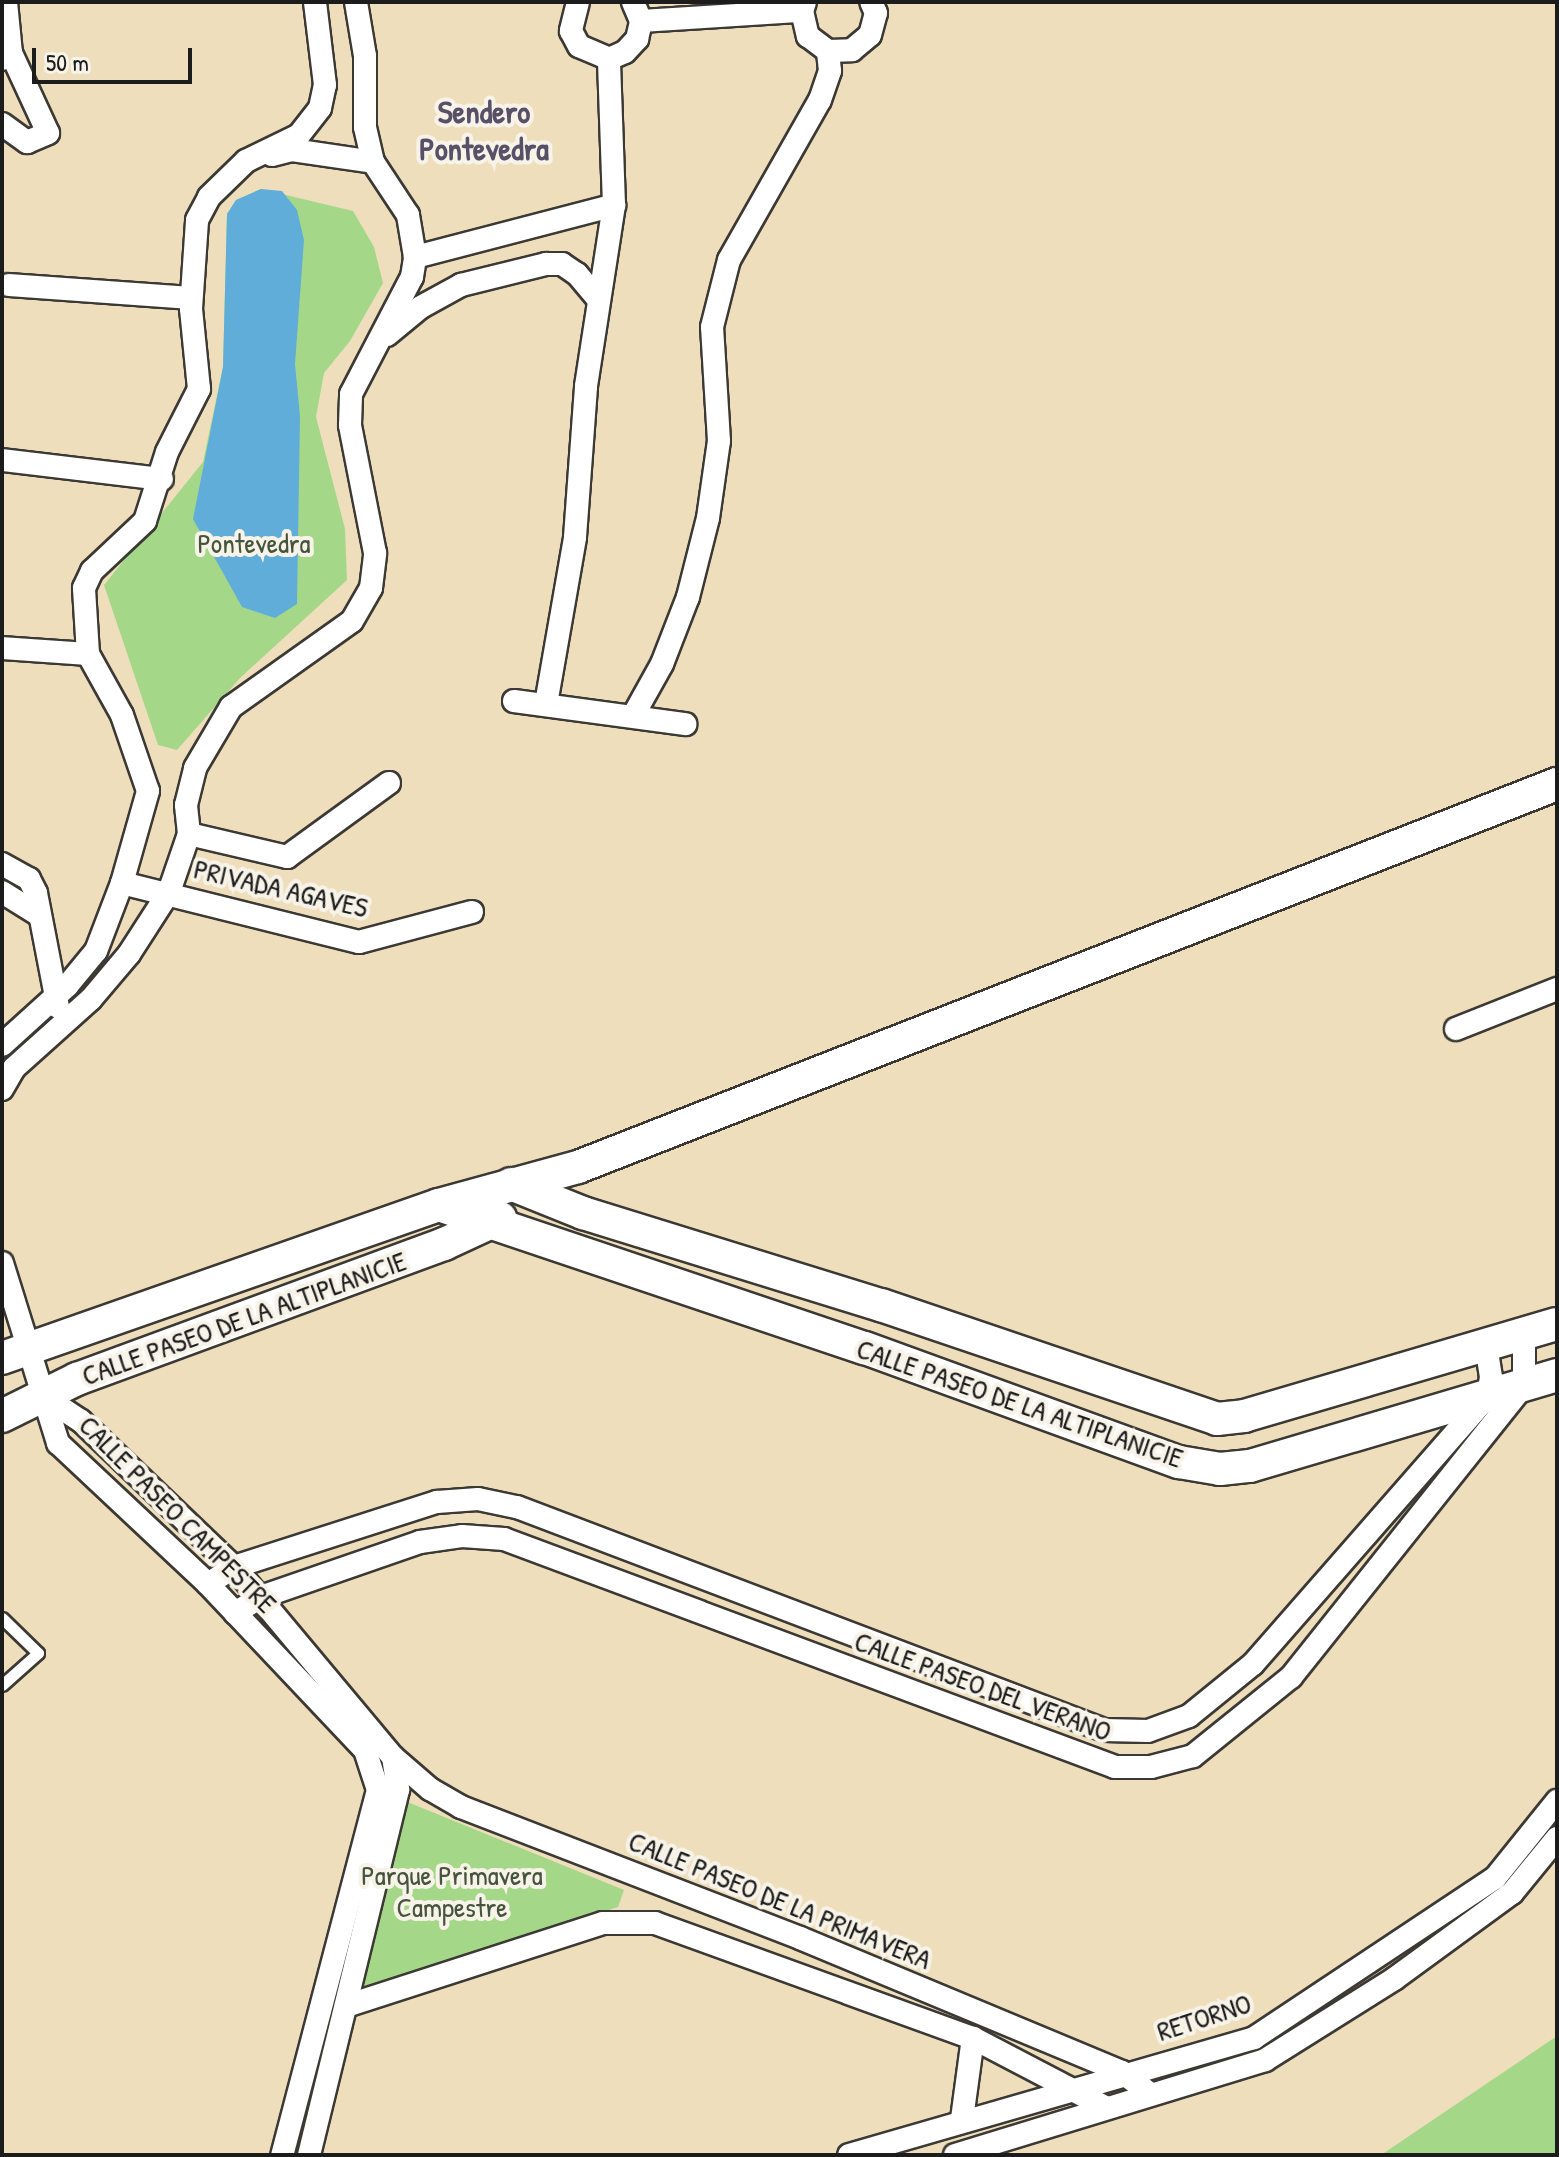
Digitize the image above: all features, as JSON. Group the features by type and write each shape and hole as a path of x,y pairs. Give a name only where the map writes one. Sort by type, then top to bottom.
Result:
{"street":[{"path":"2,124 27,142 48,133 6,56 6,2"},
{"path":"2,1045 54,999 96,951 122,883 148,791 122,715 88,654 84,588 92,571 145,521 162,479 167,452 199,389 191,298 197,220 209,197 246,161 299,135 320,108 325,85 315,2"},
{"path":"169,892 189,834 186,805 195,768 231,707 288,665 320,648 364,607 375,553 350,425 351,394 360,368 383,338 412,277 415,257 408,215 373,162 365,127 365,56 356,2"},
{"path":"578,2 571,31 579,46 609,59 625,52 637,39 637,12 804,7 808,36 828,51 852,50 870,35 876,13 871,2"},
{"path":"633,716 662,664 688,597 708,518 719,441 712,327 729,260 820,100 830,71 828,51"},
{"path":"546,704 575,537 597,298 614,205 609,59"},
{"path":"246,161 292,150 373,162"},
{"path":"415,257 614,205"},
{"path":"383,338 421,307 461,285 546,264 562,264 577,274 597,298"},
{"path":"9,285 191,298"},
{"path":"2,460 162,479"},
{"path":"2,648 88,654"},
{"path":"514,701 685,724"},
{"path":"189,834 287,857 389,783"},
{"path":"525,1190 1557,784"},
{"path":"148,791 176,795 186,805"},
{"path":"2,864 29,879 39,915 54,999 66,1022"},
{"name":"PRIVADA AGAVES","path":"122,883 169,892 359,942 472,912"},
{"path":"2,892 39,915"},
{"name":"PRIVADA AGAVES","path":"2,1089 14,1068 66,1022 129,954 169,892"},
{"path":"1456,1029 1557,989"},
{"name":"CALLE PASEO DE LA ALTIPLANICIE","path":"2,1416 40,1394 488,1224 525,1190"},
{"name":"CALLE PASEO DE LA ALTIPLANICIE","path":"14,1355 439,1205 525,1190 881,1305 1217,1419 1244,1416 1557,1324"},
{"name":"CALLE PASEO DE LA ALTIPLANICIE","path":"439,1205 488,1224 865,1348 1179,1462 1220,1469 1250,1466 1557,1375"},
{"path":"2,1263 14,1355 40,1394"},
{"path":"865,1348 881,1305"},
{"path":"1524,1333 1524,1385"},
{"path":"1486,1345 1491,1377 1488,1396"},
{"name":"CALLE PASEO DEL VERANO","path":"235,1613 261,1597 420,1542 462,1536 504,1539 1115,1767 1151,1767 1193,1756 1279,1688 1524,1385"},
{"name":"CALLE PASEO CAMPESTRE","path":"40,1394 81,1421 234,1567 393,1757 398,1790 337,2013 282,2155"},
{"name":"CALLE PASEO CAMPESTRE","path":"40,1394 58,1443 208,1584 365,1750 378,1790 309,2155"},
{"name":"CALLE PASEO DEL VERANO","path":"208,1584 234,1567 437,1502 478,1499 517,1507 1104,1730 1148,1731 1189,1716 1253,1664 1488,1396"},
{"path":"647,1593 657,1561"},
{"path":"844,1666 854,1635"},
{"path":"1253,1664 1279,1688"},
{"name":"CALLE PASEO DE LA PRIMAVERA","path":"393,1757 461,1807 800,1938 1122,2072 1149,2093"},
{"name":"RETORNO","path":"849,2155 1122,2072 1254,2038 1495,1878 1557,1801"},
{"path":"955,2155 1149,2093 1265,2060 1330,2019 1512,1893 1557,1838"},
{"name":"CALLE PASEO DE LA PRIMAVERA","path":"337,2013 603,1923 629,1920 655,1923 973,2038 1074,2086 1105,2107"},
{"path":"790,1970 800,1938"},
{"path":"962,2119 973,2038"}],"lane":[{"path":"2,1618 38,1653 3,1683"}],"green space":[{"name":"Pontevedra","path":"261,189 353,211 374,247 383,283 350,341 324,373 316,417 345,529 347,580 240,678 177,750 158,745 104,585 203,462 223,367 227,214 236,200"},
{"name":"Parque Primavera Campestre","path":"405,1801 624,1890 618,1907 360,1991"},
{"path":"1557,2036 1557,2155 1381,2155"}],"water":[{"path":"261,189 282,191 297,210 304,240 295,364 300,416 297,604 275,618 242,607 193,519 223,367 227,214 236,200"}],"district":[{"name":"Sendero Pontevedra","path":"484,132"}]}
